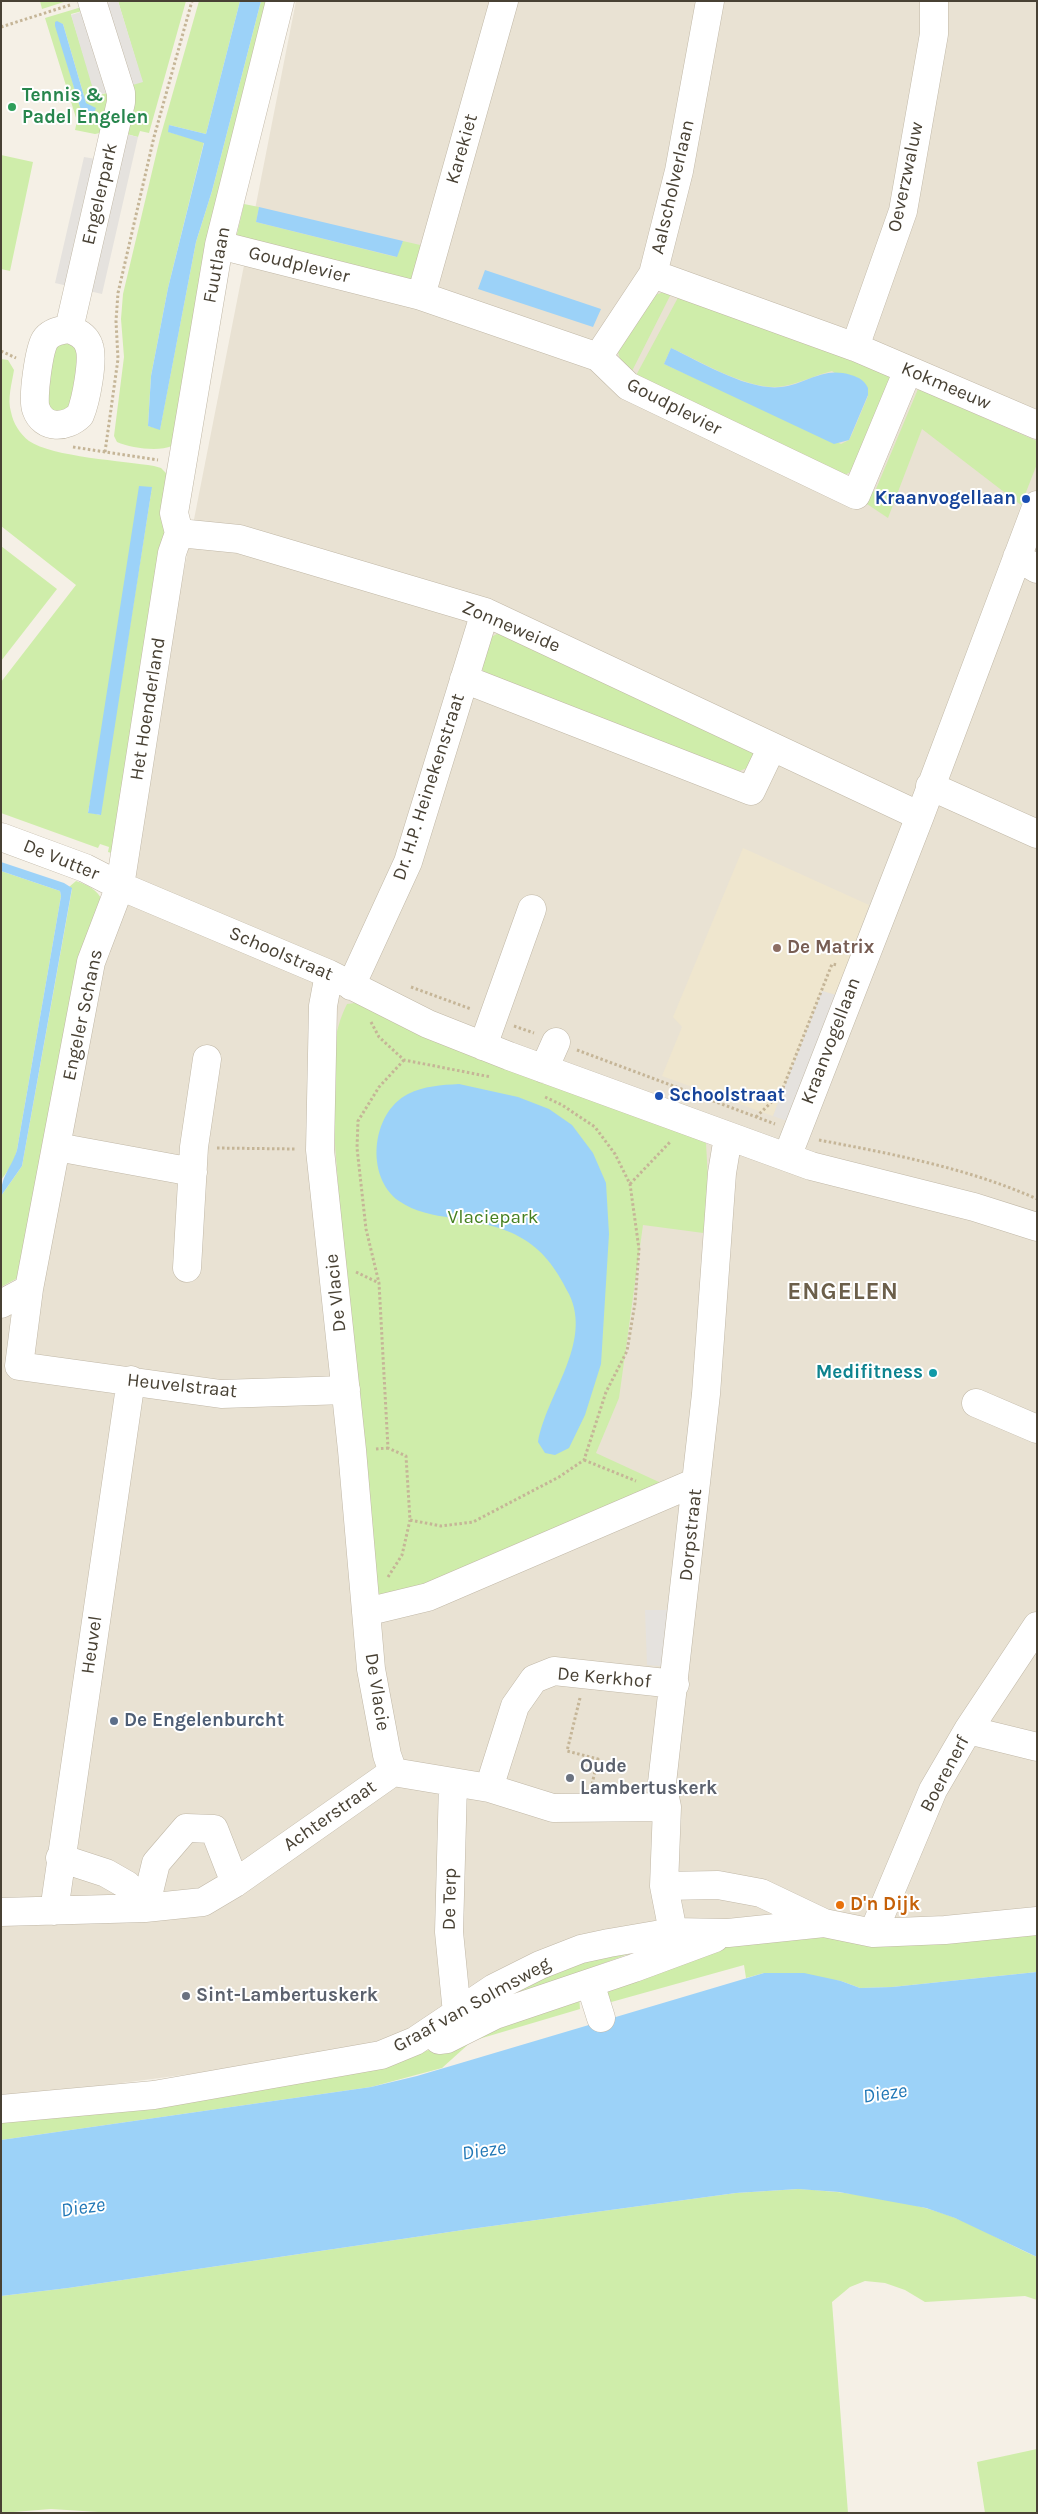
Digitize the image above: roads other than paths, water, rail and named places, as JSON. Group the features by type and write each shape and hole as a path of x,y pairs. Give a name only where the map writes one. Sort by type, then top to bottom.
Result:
{"street":[{"name":"Fuutlaan","path":"179,532 174,514 175,505 219,245 280,1"},
{"name":"Karekiet","path":"421,296 504,1"},
{"name":"Aalscholverlaan","path":"598,357 653,274 679,171 710,1"},
{"name":"Oeverzwaluw","path":"855,348 903,211 934,34 934,1"},
{"name":"Engelerpark","path":"69,329 121,102 121,93 83,3"},
{"name":"Goudplevier","path":"219,245 421,296 598,357 628,386 856,495 908,370"},
{"path":"653,274 855,348"},
{"name":"Kokmeeuw","path":"855,348 1037,425"},
{"name":"Kraanvogellaan","path":"787,1157 930,786 1027,563 1037,505"},
{"name":"Zonneweide","path":"179,532 239,539 485,612 920,816"},
{"name":"Het Hoenderland","path":"120,886 172,553 179,532"},
{"name":"Dr. H.P. Heinekenstraat","path":"340,980 408,862 485,612"},
{"path":"464,679 751,791 772,747"},
{"path":"930,786 1037,834"},
{"name":"De Vutter","path":"1,837 85,868 120,886"},
{"name":"Schoolstraat","path":"120,886 340,980 428,1024 483,1046 540,1081 689,1122 811,1166 974,1207 1037,1227"},
{"name":"Engeler Schans","path":"19,1366 29,1289 57,1148 90,962 120,886"},
{"path":"483,1046 532,909"},
{"name":"De Vlacie","path":"340,980 323,1006 320,1150 346,1390 371,1670 387,1755 393,1772"},
{"path":"540,1081 556,1042"},
{"path":"187,1268 194,1159 207,1059"},
{"name":"Dorpstraat","path":"674,1932 664,1886 667,1807 662,1783 675,1684 706,1394 722,1173 728,1137"},
{"path":"57,1148 194,1159"},
{"path":"1,1304 29,1289"},
{"name":"Heuvelstraat","path":"19,1366 131,1380 220,1394 346,1390"},
{"name":"Heuvel","path":"54,1910 60,1858 131,1380"},
{"path":"976,1403 1037,1428"},
{"path":"366,1612 428,1596 696,1482"},
{"name":"Boerenerf","path":"873,1933 933,1790 968,1730 1037,1626"},
{"name":"De Kerkhof","path":"489,1788 515,1706 534,1679 554,1671 675,1684"},
{"path":"968,1730 1037,1746"},
{"name":"Achterstraat","path":"1,1912 145,1908 202,1902 235,1883 393,1772 453,1784 489,1788 553,1808 587,1806 667,1807"},
{"name":"De Terp","path":"453,1784 449,1932 458,2013"},
{"path":"145,1908 156,1863 186,1828 214,1829 235,1883"},
{"path":"60,1858 106,1873 127,1885 145,1908"},
{"name":"Graaf van Solmsweg","path":"664,1886 718,1885 761,1893 824,1923 873,1933 945,1930 1037,1921"},
{"name":"Graaf van Solmsweg","path":"1,2109 154,2095 381,2055 415,2041 494,1988 540,1965 580,1949 674,1932 728,1933 824,1923"},
{"path":"415,2041 447,2039 495,2015 728,1933"},
{"path":"590,1983 601,2018"}],"water":[{"path":"240,1 261,1 212,191 196,242 160,430 148,426 151,376 168,288 204,143 168,132 169,125 206,134"},
{"path":"57,21 63,24 86,103 96,108 94,113 83,111 80,107 55,26"},
{"path":"259,207 403,241 397,257 256,222"},
{"path":"485,270 601,309 593,327 478,289"},
{"path":"671,348 725,374 754,385 781,387 799,383 823,374 841,373 857,377 865,383 868,388 868,395 849,440 834,444 664,364"},
{"path":"139,486 152,487 101,815 88,813"},
{"path":"1,862 64,883 72,888 22,1166 1,1196 4,1177 17,1150 61,896 60,891 1,871"},
{"path":"459,1084 518,1097 549,1109 572,1125 593,1153 606,1183 609,1234 601,1364 585,1415 569,1448 555,1455 545,1453 538,1442 543,1424 566,1369 575,1331 575,1312 569,1294 559,1275 536,1248 523,1238 508,1231 431,1214 411,1208 399,1201 388,1190 381,1177 377,1162 380,1130 386,1115 396,1103 408,1094 420,1089 439,1085"},
{"name":"Dieze","path":"1037,1972 1037,2257 955,2218 926,2208 839,2192 798,2189 736,2193 1,2296 1,2140 371,2087 417,2076 764,1973 804,1973 841,1981 860,1988 892,1987"}],"place":[{"name":"Tennis & Padel Engelen","path":"12,107"},
{"name":"Kraanvogellaan","path":"1026,499"},
{"name":"De Matrix","path":"777,948"},
{"name":"Schoolstraat","path":"659,1096"},
{"name":"Medifitness","path":"933,1373"},
{"name":"De Engelenburcht","path":"114,1721"},
{"name":"Oude Lambertuskerk","path":"570,1778"},
{"name":"D'n Dijk","path":"840,1905"},
{"name":"Sint-Lambertuskerk","path":"186,1996"}],"district":[{"name":"ENGELEN","path":"843,1292"}],"park label":[{"name":"Vlaciepark","path":"493,1218"}]}
